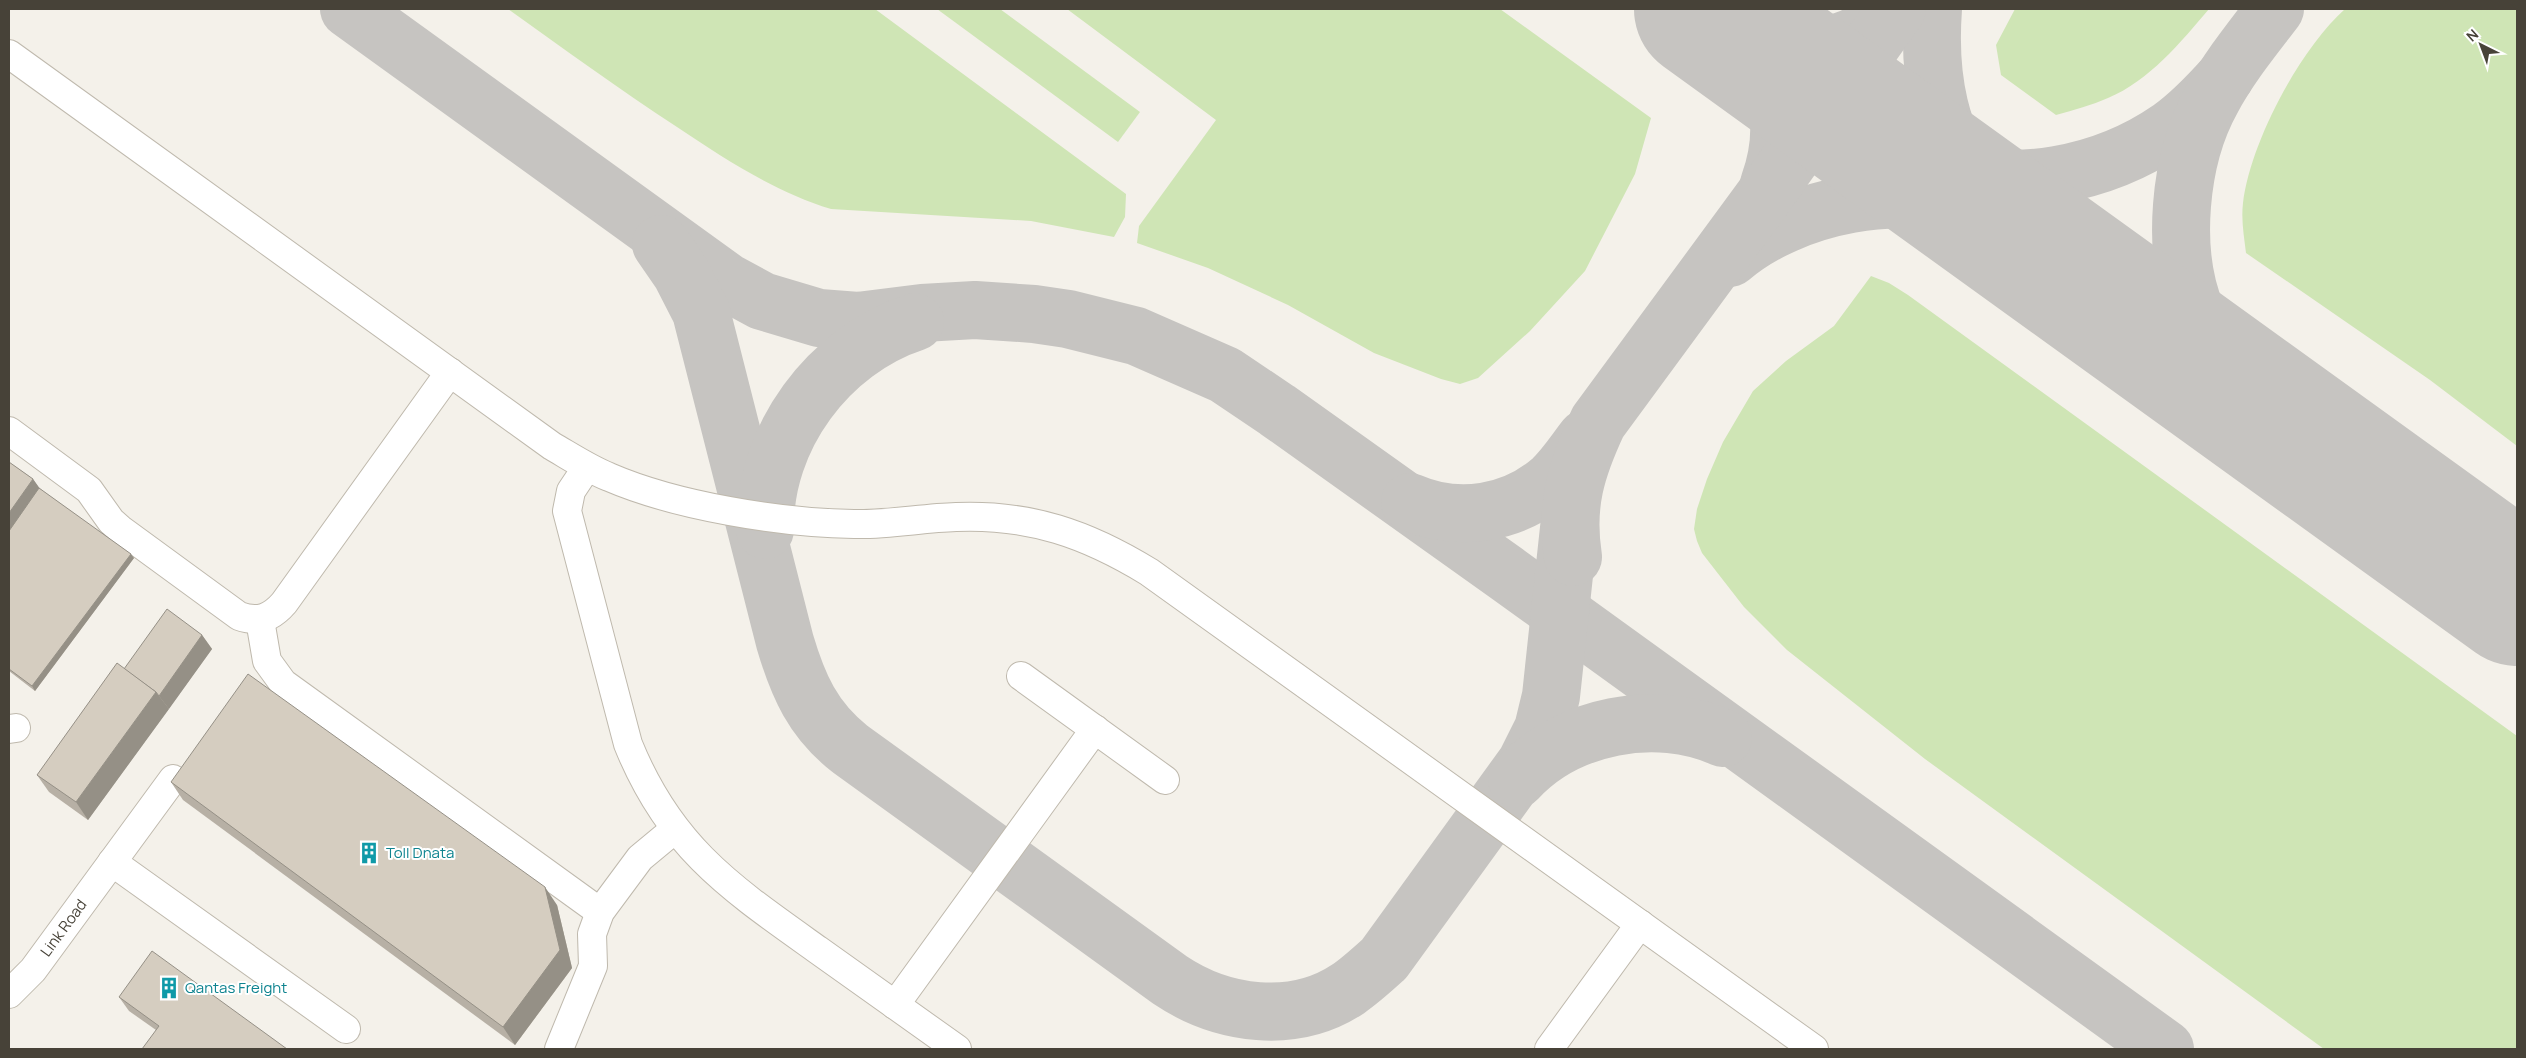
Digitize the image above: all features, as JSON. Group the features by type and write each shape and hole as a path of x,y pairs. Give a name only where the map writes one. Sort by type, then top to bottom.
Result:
{"street":[{"path":"9,54 552,446 587,467 647,491 758,514 810,522 855,524 957,517 996,518 1036,523 1072,533 1111,549 1157,578 1814,1049"},
{"path":"9,431 90,490 111,521 120,529 240,616 250,620 260,620 268,617 284,603 450,372"},
{"path":"587,467 571,491 567,512 616,706 628,744 648,788 675,830 695,854 741,895 957,1049"},
{"path":"260,620 267,661 283,683 600,912"},
{"path":"1021,676 1165,780"},
{"path":"895,1005 1094,729"},
{"name":"Link Road","path":"9,1012 33,970 173,780"},
{"path":"559,1049 593,966 592,934 600,912 640,858 675,830"},
{"path":"112,862 346,1029"},
{"path":"1549,1049 1640,924"},
{"name":"Link Road","path":"9,994 33,970"}],"green space":[{"path":"508,9 875,9 1126,194 1125,217 1114,237 1031,221 831,209 810,202 770,184 732,163 634,98"},
{"path":"937,9 1000,9 1140,112 1118,142"},
{"path":"1067,9 1500,9 1651,118 1635,174 1585,271 1530,331 1478,378 1460,384 1441,379 1374,353 1288,305 1208,268 1137,243 1139,226 1216,120"},
{"path":"2015,9 2209,9 2163,59 2137,82 2102,101 2056,115 2001,75 1996,45"},
{"path":"2345,9 2517,9 2517,446 2430,380 2246,253 2243,203 2248,179 2266,126 2295,72 2311,48 2328,26"},
{"path":"1871,276 1889,283 1908,295 2517,736 2517,1049 2324,1049 1925,759 1787,650 1744,607 1702,553 1697,541 1694,529 1697,509 1707,479 1723,442 1753,391 1786,361 1834,326"}],"building":[{"path":"9,462 33,479 9,513"},
{"path":"39,488 131,554 32,686 9,669 9,531"},
{"path":"167,609 202,635 159,696 124,669"},
{"path":"117,663 156,692 76,802 37,775"},
{"name":"Toll Dnata","path":"248,674 545,887 560,950 503,1027 171,782"},
{"name":"Qantas Freight","path":"152,951 287,1049 142,1049 159,1026 119,997"}],"taxiway":[{"path":"349,9 727,282 762,301 819,318 858,321 922,313 975,310 1034,314 1068,319 1136,336 1225,375 1506,573 2165,1049"},
{"path":"1700,9 1746,43 1759,58 1768,74 1778,110 1779,129 1778,148 1769,184"},
{"path":"1573,557 1570,521 1574,488 1578,472 1598,422 1762,199 1897,9"},
{"path":"1933,9 1932,59 1939,106 1955,150 1980,194"},
{"path":"2240,386 2210,343 2197,315 2183,263 2181,235 2182,206 2192,149 2212,99 2242,53 2275,9"},
{"path":"1726,19 1751,37 1769,44 1806,48 1824,46 1860,34 1890,12"},
{"path":"1822,93 1834,98 1895,143 1935,164 1964,173 1994,178 2025,178 2056,175 2087,168 2116,158 2144,145 2185,117 2225,77"},
{"path":"1730,258 1756,240 1785,224 1817,212 1851,204 1885,200 1919,200 1952,206 1982,216 2011,233 2057,268"},
{"path":"661,244 681,273 701,312 785,642 795,673 808,701 826,726 850,749 1170,980 1190,992 1235,1008 1258,1011 1282,1011 1305,1008 1327,1000 1348,989 1362,978 1384,959 1526,763 1543,729 1551,696 1570,519"},
{"path":"765,530 767,496 776,463 789,431 807,402 829,376 855,353 884,335 915,322"},
{"path":"2207,365 2281,418 2396,492 2476,537 2517,557"},
{"path":"1410,502 1447,512 1466,513 1484,512 1520,501 1537,492 1552,480 1586,438"},
{"path":"1517,779 1537,761 1561,746 1586,734 1614,727 1670,724 1697,729 1723,738"}],"runway":[{"path":"1705,9 2517,595"}],"place":[{"name":"Toll Dnata","path":"369,853"},
{"name":"Qantas Freight","path":"169,988"}]}
